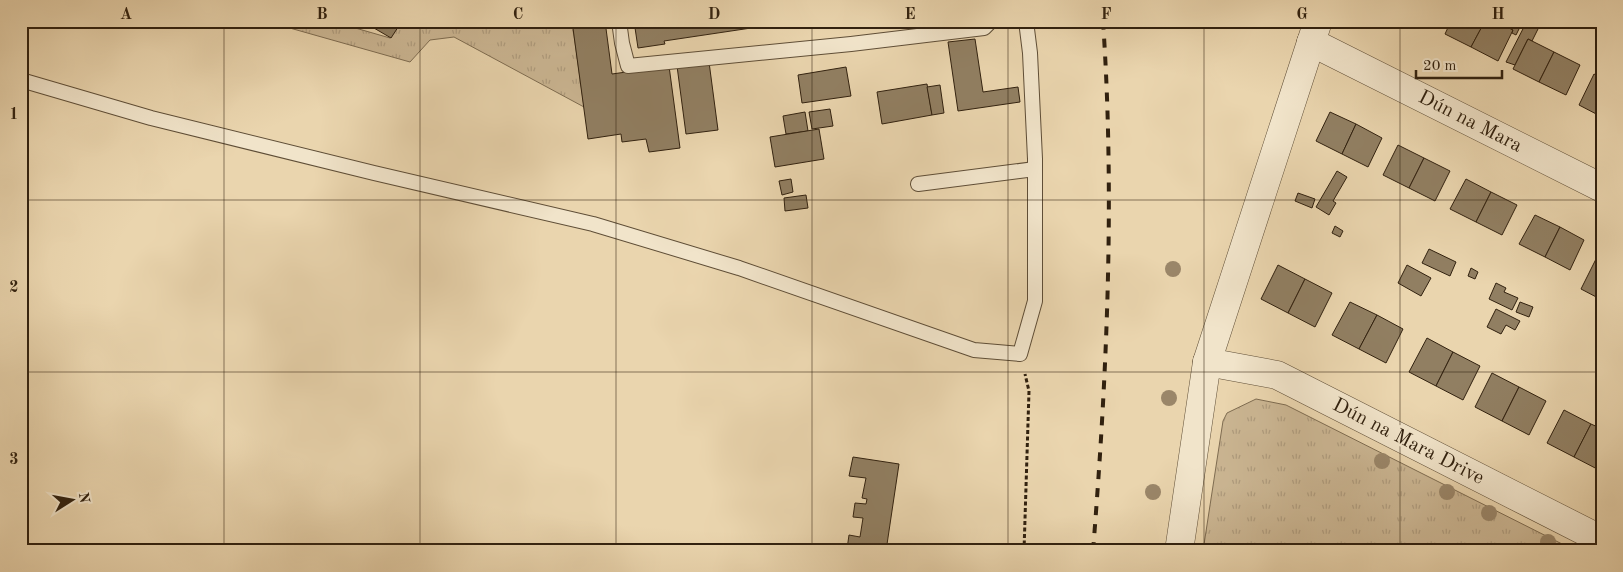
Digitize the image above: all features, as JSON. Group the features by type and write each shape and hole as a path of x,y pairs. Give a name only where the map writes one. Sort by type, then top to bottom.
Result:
{"street":[{"name":"Dún na Mara","path":"1315,32 1602,188"},
{"path":"1179,551 1207,362 1315,32"},
{"name":"Dún na Mara Drive","path":"1207,362 1277,375 1602,540"}],"lane":[{"path":"619,21 628,66 851,44 984,28 991,21"},
{"path":"21,80 160,120 593,224 739,268 974,350 1020,354 1035,301 1036,169 1030,53 1026,21"},
{"path":"918,184 1036,169"}],"path":[{"path":"1020,354 1029,390 1024,551"}],"green space":[{"path":"265,21 331,21 390,38 402,21 572,21 584,107 454,37 430,40 410,62"},
{"path":"1256,399 1286,405 1576,551 1203,551 1223,421 1227,413"}],"building":[{"path":"362,21 402,21 391,38"},
{"path":"572,21 605,21 612,74 669,66 680,148 649,152 646,139 622,142 621,134 588,139"},
{"path":"634,21 798,21 664,41 665,44 638,48"},
{"path":"1451,21 1485,21 1471,47 1445,34"},
{"path":"1485,21 1496,21 1513,30 1498,61 1471,47"},
{"path":"1503,21 1523,21 1516,35 1512,33 1513,30 1502,24"},
{"path":"1527,21 1542,21 1532,41 1528,39 1515,65 1506,62"},
{"path":"975,39 983,92 1018,87 1020,102 958,111 948,42"},
{"path":"1528,39 1554,52 1539,82 1513,69"},
{"path":"1554,52 1580,65 1566,95 1539,82"},
{"path":"709,62 718,130 686,134 677,66"},
{"path":"846,67 851,96 802,103 798,75"},
{"path":"1594,74 1602,78 1602,117 1579,105"},
{"path":"927,84 932,115 882,124 877,92"},
{"path":"940,85 944,113 932,115 927,87"},
{"path":"830,109 833,126 812,129 809,112"},
{"path":"805,112 808,131 786,134 783,116"},
{"path":"1330,112 1356,124 1342,154 1316,141"},
{"path":"1356,124 1382,138 1368,167 1342,154"},
{"path":"819,129 824,159 775,167 770,137"},
{"path":"1398,145 1424,158 1409,188 1383,175"},
{"path":"1424,158 1450,171 1435,201 1409,188"},
{"path":"1337,171 1347,177 1333,201 1336,203 1329,215 1316,207"},
{"path":"791,179 793,192 782,195 779,181"},
{"path":"1466,179 1491,192 1476,222 1450,209"},
{"path":"1491,192 1517,205 1502,235 1476,222"},
{"path":"1298,193 1315,199 1312,208 1295,201"},
{"path":"806,195 808,208 785,211 784,198"},
{"path":"1535,215 1560,227 1545,257 1519,244"},
{"path":"1335,226 1343,231 1340,237 1332,233"},
{"path":"1560,227 1584,240 1570,270 1545,257"},
{"path":"1429,249 1456,262 1450,276 1422,263"},
{"path":"1597,257 1602,259 1602,300 1581,289"},
{"path":"1278,265 1305,279 1288,313 1261,299"},
{"path":"1407,265 1431,278 1421,296 1398,283"},
{"path":"1471,268 1478,272 1475,279 1468,276"},
{"path":"1305,279 1332,293 1315,327 1288,313"},
{"path":"1496,283 1506,288 1504,292 1518,298 1512,310 1489,299"},
{"path":"1350,302 1377,315 1359,349 1332,335"},
{"path":"1520,302 1533,307 1529,317 1516,312"},
{"path":"1496,309 1520,321 1515,330 1506,325 1501,334 1487,327"},
{"path":"1377,315 1403,329 1386,363 1359,349"},
{"path":"1427,338 1453,352 1436,386 1409,372"},
{"path":"1453,352 1480,366 1463,400 1436,386"},
{"path":"1492,373 1519,387 1502,421 1475,407"},
{"path":"1519,387 1546,401 1529,435 1502,421"},
{"path":"1564,410 1591,424 1574,457 1547,443"},
{"path":"1591,424 1602,429 1601,471 1574,457"},
{"path":"853,457 899,464 886,551 847,549 849,535 860,537 863,518 853,517 855,503 866,504 867,499 862,498 866,478 849,476"}],"railway":[{"path":"1093,551 1102,419 1108,286 1107,87 1103,21"}]}
